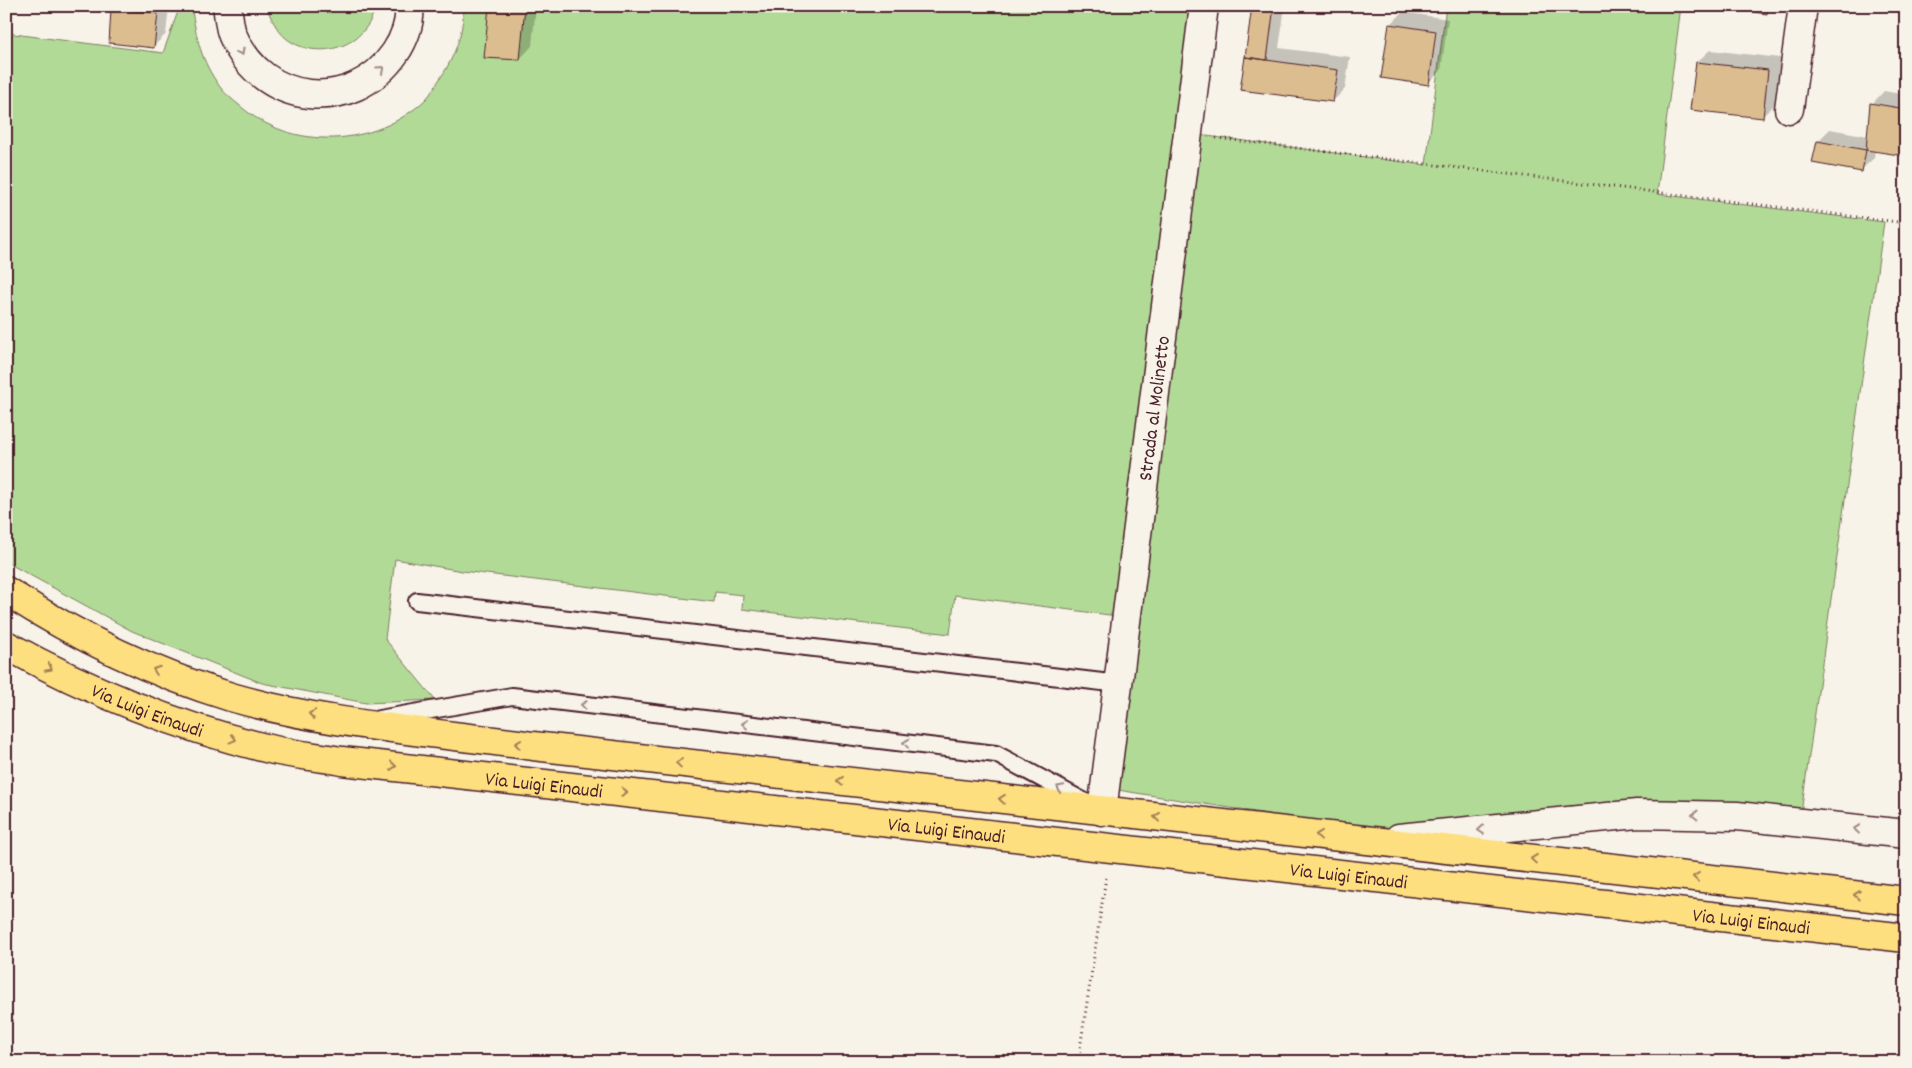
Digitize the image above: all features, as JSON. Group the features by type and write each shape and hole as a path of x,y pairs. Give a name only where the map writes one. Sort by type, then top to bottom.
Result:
{"main road":[{"name":"Via Luigi Einaudi","path":"6,591 50,620 143,665 231,696 296,711 360,722 533,746 1906,901"},
{"name":"Via Luigi Einaudi","path":"6,645 69,678 140,710 211,733 276,750 342,761 1111,846 1906,938"}],"street":[{"path":"227,6 232,35 247,62 270,82 299,94 330,95 359,86 384,68 402,43 410,6"},
{"name":"Strada al Molinetto","path":"1102,811 1204,6"},
{"path":"1789,109 1804,6"},
{"name":"Via Luigi Einaudi","path":"1367,841 1637,814 1737,816 1905,830"}],"lane":[{"path":"417,601 1119,684"},
{"path":"360,722 512,696 858,737 996,754 1102,811"}],"path":[{"path":"1188,135 1906,223"},
{"path":"1078,1062 1111,846"}],"green space":[{"path":"180,6 191,6 204,58 213,77 232,99 260,120 283,131 308,137 333,138 358,135 383,127 405,115 426,99 454,53 462,25 463,6 1200,6 1184,133 1426,165 1446,6 1681,6 1657,194 1884,222 1800,820 1381,832 1105,788 1125,617 955,595 950,634 742,609 743,595 715,592 714,602 462,571 395,559 385,639 435,700 366,703 262,683 132,631 6,562 6,33 163,53"},
{"path":"266,6 375,6 363,32 352,41 327,49 313,49 299,46 287,39 277,28"}],"building":[{"path":"89,6 158,6 158,13"},
{"path":"489,6 525,6 520,60 484,58"},
{"path":"1252,6 1274,6 1267,60 1245,57"},
{"path":"1714,6 1768,6 1767,14"},
{"path":"111,9 158,13 154,48 109,43"},
{"path":"1389,24 1436,31 1429,85 1381,78"},
{"path":"1245,57 1338,70 1333,102 1240,90"},
{"path":"1696,62 1768,70 1763,118 1690,110"},
{"path":"1870,103 1906,109 1906,156 1866,150"},
{"path":"1817,141 1866,150 1862,172 1812,163"}]}
